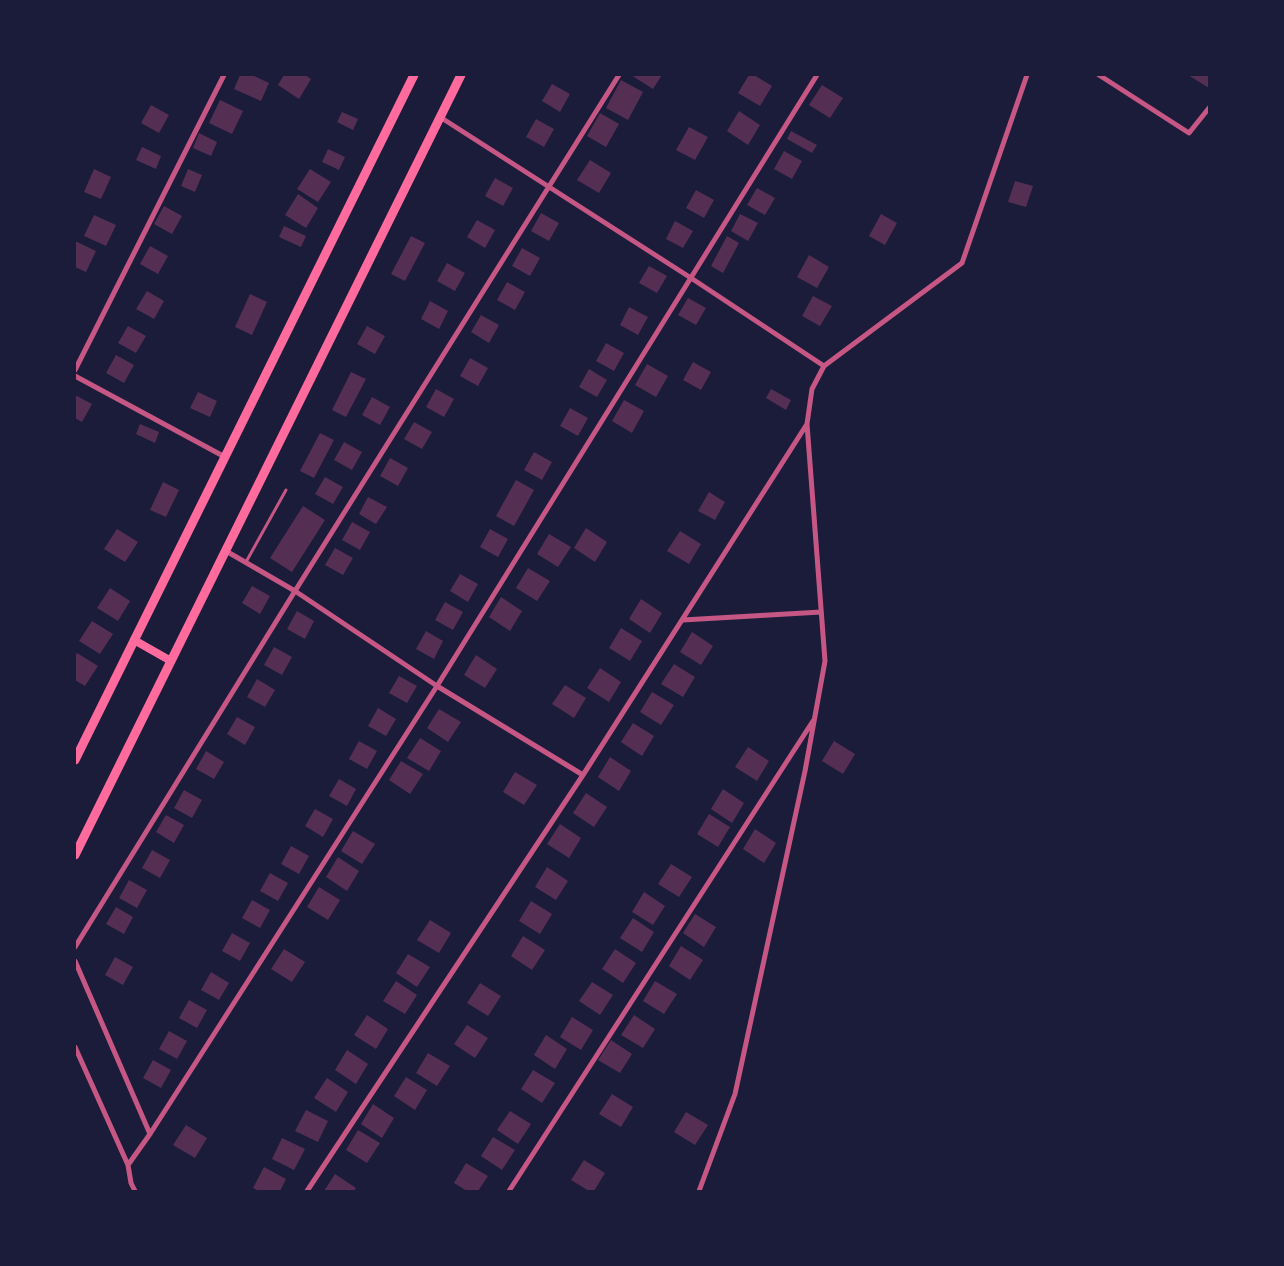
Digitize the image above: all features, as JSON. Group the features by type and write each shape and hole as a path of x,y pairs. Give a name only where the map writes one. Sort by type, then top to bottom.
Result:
{"main road":[{"path":"75,760 414,75"},
{"path":"75,855 461,75"},
{"path":"134,640 171,661"}],"street":[{"path":"75,370 224,75"},
{"path":"75,947 619,75"},
{"path":"128,1165 437,686 817,75"},
{"path":"699,1191 735,1094 806,771 825,660 807,424 812,389 824,366 962,263 1027,75"},
{"path":"1099,75 1189,133 1209,108"},
{"path":"440,117 824,366"},
{"path":"75,376 225,457"},
{"path":"307,1191 583,775 807,424"},
{"path":"226,551 295,591 437,686 583,775"},
{"path":"683,620 821,612"},
{"path":"509,1191 815,718"},
{"path":"75,961 150,1134"},
{"path":"75,1047 128,1165 135,1191"},
{"path":"127,1191 131,1183"}],"lane":[{"path":"245,562 286,490"}],"building":[{"path":"240,75 252,75 269,83 261,101 234,89"},
{"path":"284,75 305,75 311,79 299,99 278,85"},
{"path":"631,75 662,75 653,89"},
{"path":"749,75 754,75 772,86 760,106 738,93"},
{"path":"1188,75 1209,75 1209,88"},
{"path":"621,80 643,92 628,120 606,108"},
{"path":"552,84 570,94 560,112 542,101"},
{"path":"822,85 843,98 830,118 809,105"},
{"path":"220,100 243,111 232,134 209,123"},
{"path":"151,105 169,115 159,133 141,123"},
{"path":"739,111 760,125 748,145 727,131"},
{"path":"342,112 358,119 353,130 337,122"},
{"path":"600,113 619,124 606,147 587,136"},
{"path":"536,119 554,129 544,147 526,137"},
{"path":"689,127 708,137 695,160 676,150"},
{"path":"791,131 817,145 812,153 787,139"},
{"path":"199,133 217,142 211,156 193,148"},
{"path":"142,147 161,156 156,169 136,160"},
{"path":"328,149 345,157 339,170 322,162"},
{"path":"784,151 802,161 792,179 774,169"},
{"path":"590,160 611,173 599,193 577,180"},
{"path":"94,169 111,177 101,199 84,192"},
{"path":"188,169 202,175 195,192 181,186"},
{"path":"310,169 331,182 318,202 297,189"},
{"path":"495,178 513,188 503,206 485,196"},
{"path":"1015,181 1033,186 1026,207 1008,202"},
{"path":"757,188 775,198 765,215 747,205"},
{"path":"696,190 714,200 704,218 686,208"},
{"path":"298,194 318,208 306,228 285,215"},
{"path":"164,206 182,216 172,234 154,224"},
{"path":"541,213 559,223 549,241 531,231"},
{"path":"740,214 758,223 748,241 731,231"},
{"path":"881,214 897,223 885,245 869,236"},
{"path":"94,215 116,225 106,246 84,236"},
{"path":"477,220 495,230 485,248 467,237"},
{"path":"675,221 693,231 683,248 666,239"},
{"path":"284,226 306,236 301,247 279,237"},
{"path":"411,236 425,243 405,281 391,274"},
{"path":"727,236 739,243 723,273 711,266"},
{"path":"75,241 96,251 86,272 75,267"},
{"path":"150,246 168,256 158,274 140,264"},
{"path":"522,248 540,258 530,276 512,266"},
{"path":"809,255 829,267 817,288 797,277"},
{"path":"447,263 465,273 455,291 437,281"},
{"path":"649,266 667,276 657,293 639,283"},
{"path":"507,282 525,292 515,310 497,300"},
{"path":"147,291 164,301 154,319 136,309"},
{"path":"250,294 267,302 252,335 235,327"},
{"path":"813,296 832,306 820,326 802,316"},
{"path":"688,298 706,308 696,325 678,315"},
{"path":"430,301 448,311 439,329 421,319"},
{"path":"629,307 648,317 638,335 620,325"},
{"path":"481,315 499,325 489,343 471,332"},
{"path":"128,326 146,336 136,353 118,343"},
{"path":"367,326 385,336 375,354 357,344"},
{"path":"606,343 624,353 614,371 596,361"},
{"path":"116,355 134,365 124,383 106,373"},
{"path":"470,358 488,368 478,386 460,376"},
{"path":"693,362 711,372 701,390 683,380"},
{"path":"647,364 668,376 656,397 635,385"},
{"path":"589,369 607,380 597,397 579,387"},
{"path":"351,372 366,379 346,417 332,410"},
{"path":"436,389 454,399 444,417 426,407"},
{"path":"771,389 791,400 786,410 766,398"},
{"path":"198,392 217,401 210,417 190,408"},
{"path":"75,395 92,404 82,422 75,418"},
{"path":"372,397 390,407 380,425 362,415"},
{"path":"624,400 644,411 632,433 612,421"},
{"path":"570,408 588,418 578,436 560,426"},
{"path":"414,422 432,432 422,449 404,439"},
{"path":"140,424 159,432 155,443 136,434"},
{"path":"320,433 334,440 314,478 300,471"},
{"path":"344,442 362,452 352,470 334,460"},
{"path":"534,452 552,462 542,480 524,470"},
{"path":"390,458 408,468 398,486 380,476"},
{"path":"325,477 343,487 333,504 315,494"},
{"path":"516,480 534,490 514,526 496,516"},
{"path":"163,482 179,490 166,517 150,510"},
{"path":"709,492 725,502 715,520 698,511"},
{"path":"368,497 387,507 376,524 359,514"},
{"path":"303,506 325,520 292,572 270,558"},
{"path":"352,522 370,532 360,550 342,540"},
{"path":"586,528 607,542 595,562 574,548"},
{"path":"117,529 138,542 125,562 104,549"},
{"path":"490,529 508,539 498,557 480,547"},
{"path":"680,531 701,544 689,564 667,551"},
{"path":"549,534 571,547 558,567 537,554"},
{"path":"335,548 353,558 343,575 325,565"},
{"path":"528,568 550,581 537,601 516,588"},
{"path":"460,574 478,584 468,602 450,591"},
{"path":"252,586 270,596 260,614 242,603"},
{"path":"110,588 130,601 118,621 97,608"},
{"path":"501,597 522,611 510,631 489,617"},
{"path":"641,599 662,613 650,633 629,619"},
{"path":"445,602 463,612 453,630 435,620"},
{"path":"297,611 314,621 305,639 287,629"},
{"path":"92,621 113,634 100,654 79,641"},
{"path":"621,628 642,641 630,661 609,648"},
{"path":"426,631 443,641 434,659 416,649"},
{"path":"692,632 713,646 701,665 680,652"},
{"path":"274,647 292,657 282,675 264,665"},
{"path":"77,653 98,666 85,686 75,680"},
{"path":"476,655 497,669 485,688 464,675"},
{"path":"674,664 695,677 683,697 661,684"},
{"path":"600,668 621,682 609,702 587,688"},
{"path":"399,676 417,686 407,703 389,693"},
{"path":"257,679 275,690 265,707 247,697"},
{"path":"565,685 586,698 574,718 552,704"},
{"path":"652,692 674,705 661,725 640,712"},
{"path":"378,708 396,719 386,736 368,726"},
{"path":"439,709 461,722 448,742 427,728"},
{"path":"237,717 255,727 245,745 227,734"},
{"path":"633,723 654,736 642,756 621,742"},
{"path":"420,738 441,751 429,771 407,758"},
{"path":"359,741 377,751 367,769 349,759"},
{"path":"834,741 855,754 843,774 822,761"},
{"path":"748,747 769,761 757,781 735,767"},
{"path":"206,751 224,762 214,779 196,769"},
{"path":"610,757 631,771 619,791 598,777"},
{"path":"401,761 423,774 410,794 389,780"},
{"path":"515,772 537,785 524,805 503,792"},
{"path":"339,779 356,789 347,806 329,796"},
{"path":"723,789 744,803 732,823 711,809"},
{"path":"184,790 202,800 192,818 174,808"},
{"path":"586,793 607,807 594,827 573,813"},
{"path":"315,809 333,819 323,837 305,826"},
{"path":"709,814 730,827 718,847 697,834"},
{"path":"166,815 184,825 174,843 156,832"},
{"path":"560,824 581,838 569,858 547,844"},
{"path":"755,829 776,843 764,863 743,849"},
{"path":"353,831 375,844 362,864 341,851"},
{"path":"291,846 309,856 299,874 281,864"},
{"path":"152,850 170,860 160,878 142,868"},
{"path":"338,857 359,871 347,891 326,877"},
{"path":"671,864 692,877 679,897 658,884"},
{"path":"547,867 568,881 556,900 535,887"},
{"path":"270,873 288,883 278,901 260,891"},
{"path":"129,880 147,890 137,908 119,898"},
{"path":"319,887 340,900 328,920 307,907"},
{"path":"644,892 665,906 653,925 632,912"},
{"path":"252,900 270,910 260,928 242,918"},
{"path":"531,901 552,914 540,934 519,921"},
{"path":"116,907 133,917 124,934 106,924"},
{"path":"695,914 716,927 704,947 683,933"},
{"path":"633,918 654,932 642,952 620,938"},
{"path":"430,920 451,933 439,953 417,940"},
{"path":"232,933 250,943 240,961 222,951"},
{"path":"523,936 545,950 532,970 511,956"},
{"path":"681,946 703,960 690,980 669,966"},
{"path":"284,949 305,962 292,982 271,969"},
{"path":"615,949 636,963 623,983 602,969"},
{"path":"408,954 430,967 417,987 396,973"},
{"path":"115,957 133,967 123,985 105,975"},
{"path":"211,972 229,983 219,1000 201,990"},
{"path":"396,981 417,995 405,1014 383,1001"},
{"path":"655,981 677,994 664,1014 643,1001"},
{"path":"592,982 613,995 600,1015 579,1001"},
{"path":"480,983 501,996 488,1016 467,1003"},
{"path":"189,1000 207,1010 197,1028 179,1018"},
{"path":"367,1015 388,1029 376,1049 354,1035"},
{"path":"634,1015 655,1029 643,1048 621,1035"},
{"path":"572,1017 593,1030 581,1050 560,1037"},
{"path":"467,1025 488,1038 475,1058 454,1044"},
{"path":"169,1031 187,1041 177,1059 159,1049"},
{"path":"546,1035 567,1049 555,1069 534,1055"},
{"path":"611,1040 632,1054 620,1073 598,1060"},
{"path":"347,1050 368,1064 356,1084 335,1070"},
{"path":"428,1053 450,1066 437,1086 416,1073"},
{"path":"153,1060 171,1070 161,1088 143,1078"},
{"path":"533,1070 555,1083 542,1103 521,1089"},
{"path":"406,1077 427,1090 415,1110 394,1096"},
{"path":"327,1078 348,1092 336,1112 314,1098"},
{"path":"612,1094 633,1107 621,1127 599,1114"},
{"path":"373,1104 394,1118 382,1138 361,1124"},
{"path":"306,1110 328,1121 318,1142 295,1131"},
{"path":"510,1111 531,1124 518,1144 497,1130"},
{"path":"686,1112 708,1125 695,1145 674,1132"},
{"path":"186,1125 207,1138 195,1158 173,1145"},
{"path":"358,1130 380,1143 367,1163 346,1150"},
{"path":"493,1137 515,1150 502,1170 481,1156"},
{"path":"282,1138 305,1149 294,1170 272,1159"},
{"path":"584,1160 605,1173 594,1191 589,1191 571,1180"},
{"path":"466,1163 488,1176 478,1191 467,1191 454,1183"},
{"path":"264,1167 286,1179 280,1191 259,1191 253,1188"},
{"path":"335,1174 356,1188 354,1191 324,1191"}]}
